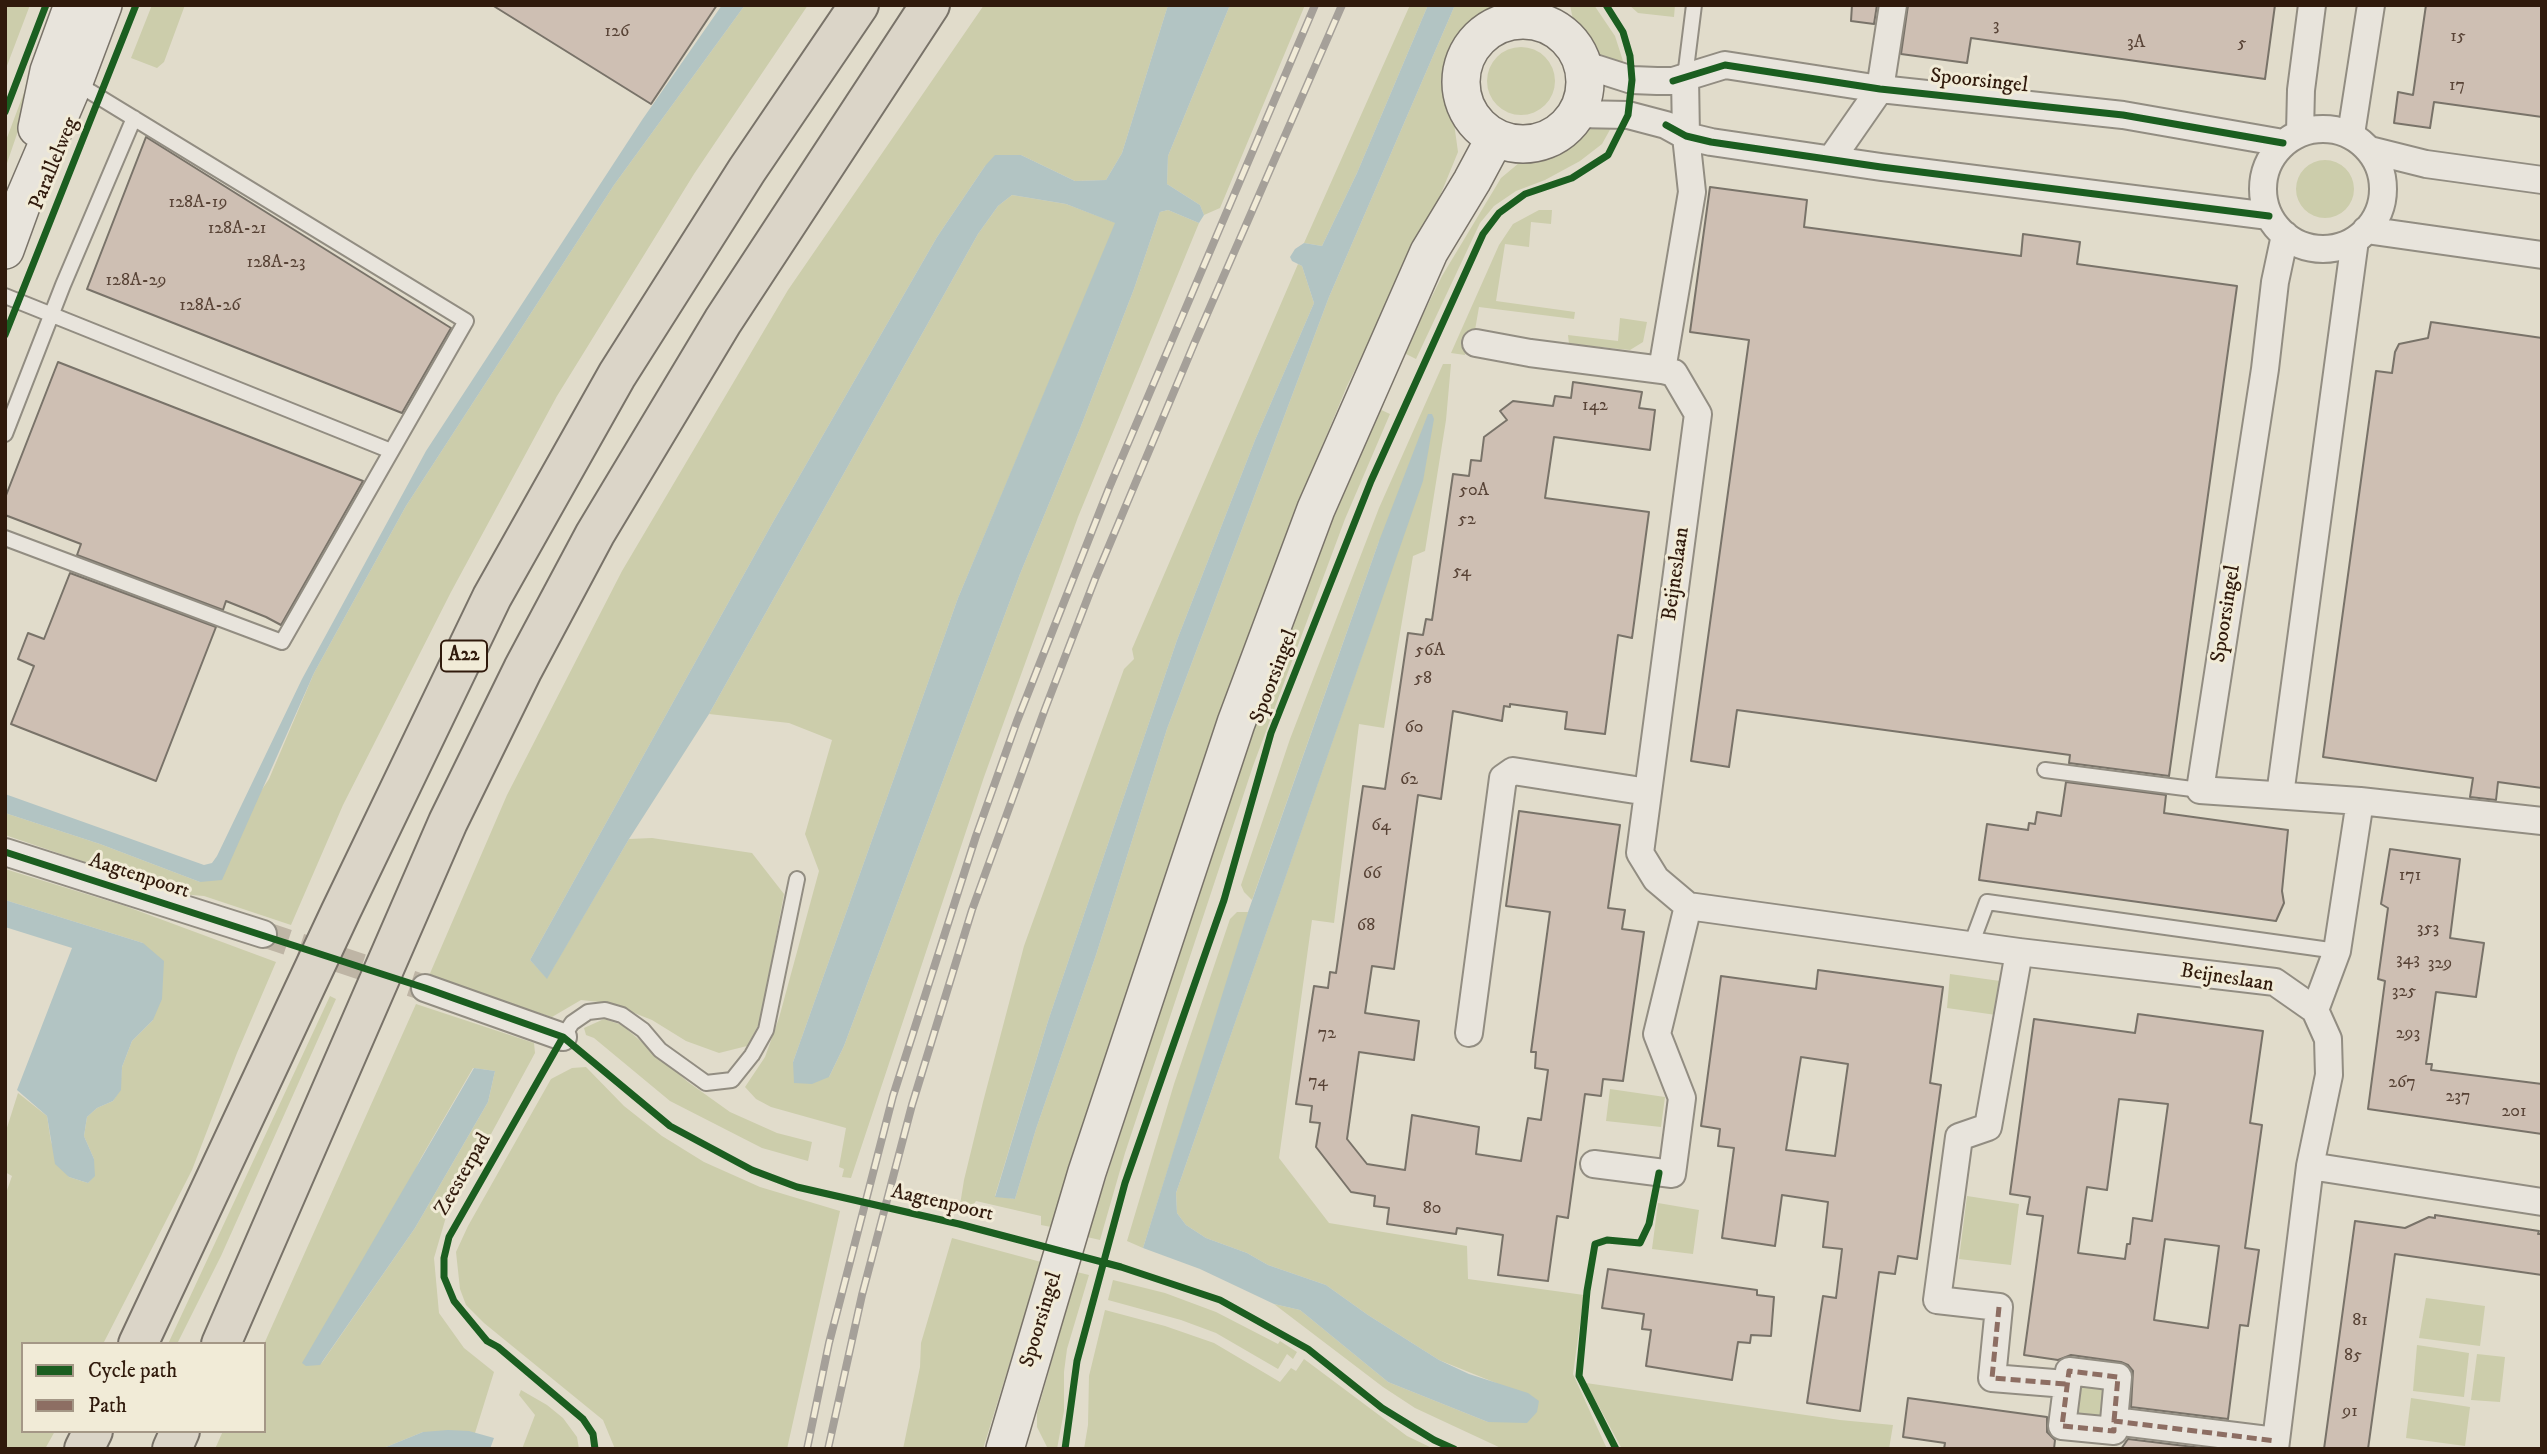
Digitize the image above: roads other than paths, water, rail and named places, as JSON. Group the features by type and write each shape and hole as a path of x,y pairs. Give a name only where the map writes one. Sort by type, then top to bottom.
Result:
{"highway":[{"name":"A22","path":"139,1342 492,597 617,375 747,170 859,5"},
{"name":"A22","path":"222,1342 448,821 523,669 595,534 723,321 930,5"},
{"path":"84,1449 92,1433"},
{"path":"172,1449 179,1433"}],"main road":[{"name":"Parallelweg","path":"21,206 49,71 73,5"},
{"name":"Parallelweg","path":"5,250 103,5"},
{"path":"1540,14 1576,49 1582,64 1584,92 1576,114 1561,131 1540,142 1517,144 1495,138 1478,126 1467,110 1461,90 1462,71 1469,52 1481,36 1498,26 1540,14"},
{"name":"Spoorsingel","path":"1005,1449 1087,1171 1231,736 1306,534 1429,252 1495,138"}],"street":[{"path":"1832,158 1880,89 1893,5"},
{"name":"Spoorsingel","path":"2200,790 2265,369 2275,282 2277,226 2263,197 2264,177 2271,158 2292,137 2312,5"},
{"path":"1576,114 1628,115 1666,125 1686,136 1711,142 2277,226 2298,244 2317,249 2337,248 2361,235 2381,210 2384,190 2382,170 2360,142 2371,5"},
{"name":"Spoorsingel","path":"1582,64 1632,80 1673,81 1725,65 1880,89 2292,137 2320,128 2426,164 2542,180"},
{"path":"1476,343 1530,353 1662,370 1692,192 1686,136 1685,77"},
{"path":"2361,235 2542,255"},
{"path":"2280,795 2312,545 2361,235"},
{"name":"Beijneslaan","path":"1662,370 1674,373 1698,414 1640,853 1656,879 1688,905 1971,946 2275,982 2315,1010"},
{"path":"1469,1033 1503,778 1513,771 1648,792"},
{"path":"2200,790 2360,801 2542,821"},
{"path":"2115,1421 2275,1445 2310,1166 2329,1075 2328,1039 2315,1010 2337,951 2360,801"},
{"name":"Aagtenpoort","path":"5,852 263,934"},
{"path":"1594,1164 1672,1174 1682,1098 1657,1034 1688,905"},
{"path":"2019,952 1988,1127 1959,1137 1937,1300 1999,1307 1992,1378 2066,1384"},
{"path":"425,988 563,1037"},
{"path":"2310,1166 2542,1202"},
{"path":"2069,1371 2118,1377 2115,1421 2114,1431 2062,1426 2069,1371"}],"lane":[{"path":"1685,77 1694,5"},
{"name":"Parallelweg","path":"5,538 282,642 466,321 74,82"},
{"path":"5,434 63,285 134,118"},
{"path":"5,296 391,451"},
{"path":"2045,770 2200,790"},
{"path":"563,1037 572,1023 588,1012 605,1010 622,1015 643,1030 660,1050 706,1083 732,1080 752,1055 766,1030 797,879"},
{"name":"Beijneslaan","path":"1971,946 1987,902 2337,951"}],"tunnel":[{"path":"263,934 425,988"}],"railway":[{"path":"807,1449 829,1343 893,1096 976,836 1017,721 1109,488 1315,5"},
{"path":"828,1449 862,1295 912,1105 972,910 1095,579 1342,5"}]}
